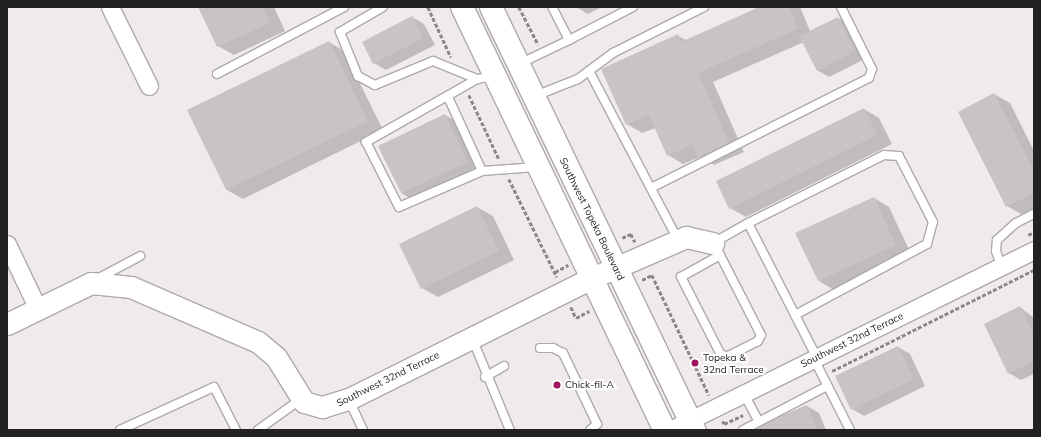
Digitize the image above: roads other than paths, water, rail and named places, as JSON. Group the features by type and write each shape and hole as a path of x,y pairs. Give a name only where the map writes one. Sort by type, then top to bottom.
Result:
{"main road":[{"path":"462,7 486,78 539,167 665,430"},
{"name":"Southwest Topeka Boulevard","path":"491,7 693,425"},
{"path":"486,78 518,65"}],"street":[{"path":"110,7 149,86"},
{"name":"Southwest 32nd Terrace","path":"301,399 322,407 349,399 592,278 622,280 678,240 694,236 716,249"},
{"path":"7,244 38,309"},
{"name":"Southwest 32nd Terrace","path":"670,430 693,425 716,408 1034,250"},
{"path":"7,324 82,287 102,282 131,287 258,342 276,357 301,399"}],"lane":[{"path":"217,74 344,7"},
{"path":"383,7 340,32 358,76 375,85 433,60 486,78"},
{"path":"552,7 568,40"},
{"path":"518,65 633,7"},
{"path":"534,97 589,71 613,53 704,7"},
{"path":"651,188 869,78 872,69 841,7"},
{"path":"589,71 678,240"},
{"path":"486,78 366,142 399,207 482,171 506,172 539,167"},
{"path":"448,97 482,171"},
{"path":"716,249 761,335 758,341 728,356 721,355 681,277 748,223 884,155 899,156 933,222 927,244 795,315"},
{"path":"1001,266 996,251 997,240 1016,223 1034,214"},
{"path":"748,223 795,315 816,358 822,376 850,430"},
{"path":"82,287 140,256"},
{"path":"472,338 486,377 510,430"},
{"path":"540,348 553,348 563,353 597,424 590,430"},
{"path":"486,377 504,366"},
{"path":"743,430 758,420 827,386"},
{"path":"120,430 214,387 236,430"},
{"path":"744,394 758,420"},
{"path":"258,430 301,399"},
{"path":"349,399 363,430"}],"place":[{"name":"Topeka & 32nd Terrace","path":"695,363"},
{"name":"Chick-fil-A","path":"557,385"}]}
